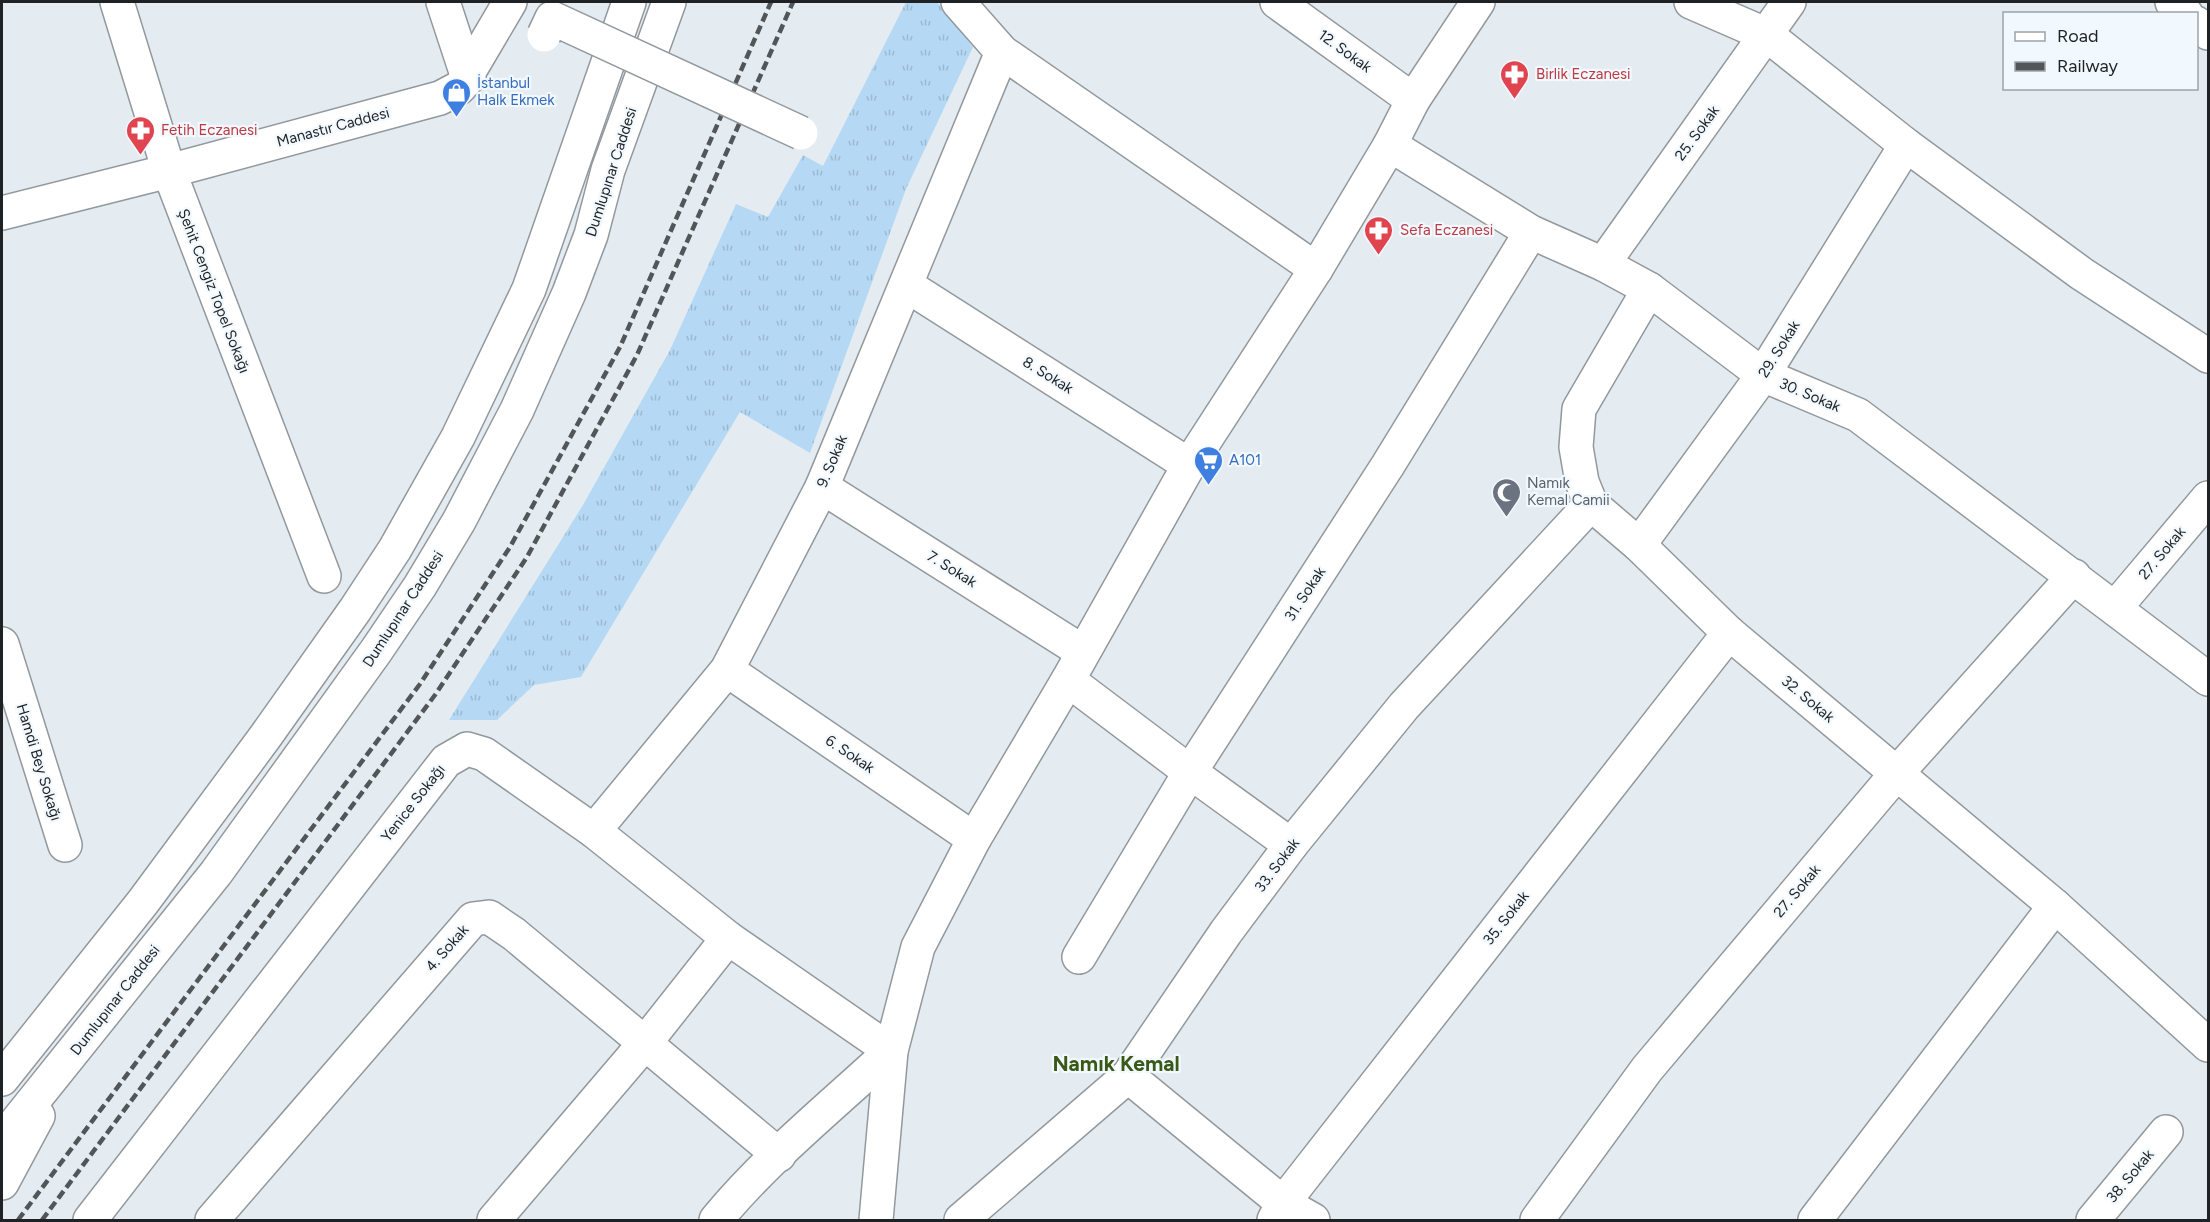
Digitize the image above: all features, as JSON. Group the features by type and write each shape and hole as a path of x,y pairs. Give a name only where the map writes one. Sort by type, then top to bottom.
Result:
{"street":[{"name":"Şehit Cengiz Topel Sokağı","path":"117,2 169,171 324,576"},
{"path":"443,2 467,75"},
{"name":"Manastır Caddesi","path":"2,213 440,98 459,88 469,77 467,75 510,2"},
{"path":"2,1078 150,893 265,737 395,549 458,437 529,289 629,2"},
{"name":"Dumlupınar Caddesi","path":"2,1140 216,873 302,756 420,586 459,521 517,410 569,293 591,235 608,170 669,2"},
{"path":"958,2 1002,52 1316,268"},
{"name":"12. Sokak","path":"1277,2 1413,100"},
{"path":"876,1221 891,1051 918,947 974,839 1076,666 1189,465 1316,268 1390,145 1413,100 1478,2"},
{"path":"1691,2 1767,35 1906,145 2082,274 2208,356"},
{"name":"25. Sokak","path":"1603,264 1789,2"},
{"path":"2172,2 2184,12"},
{"path":"544,35 552,18 801,133"},
{"name":"9. Sokak","path":"594,831 727,670 822,487 1002,52"},
{"name":"30. Sokak","path":"1390,145 1530,232 1603,264 1649,289 1763,375 1858,415 2208,679"},
{"name":"29. Sokak","path":"1639,545 1763,375 1906,145"},
{"name":"31. Sokak","path":"1080,957 1190,772 1388,465 1530,232"},
{"name":"8. Sokak","path":"906,285 1189,465"},
{"name":"32. Sokak","path":"1649,289 1579,409 1576,447 1582,482 1591,504 1639,545 1729,633 2055,906 2208,1045"},
{"name":"7. Sokak","path":"822,487 1076,666 1190,772 1292,845"},
{"name":"27. Sokak","path":"2115,608 2208,498"},
{"name":"33. Sokak","path":"961,1221 1128,1076 1226,932 1292,845 1404,706 1591,504"},
{"name":"27. Sokak","path":"1538,1221 1647,1069 1898,773 2074,576"},
{"name":"35. Sokak","path":"1278,1212 1729,633"},
{"name":"Hamdi Bey Sokağı","path":"2,644 65,846"},
{"name":"6. Sokak","path":"727,670 974,839"},
{"name":"Yenice Sokağı","path":"90,1221 446,761 467,749 484,754 594,831 728,938 891,1051"},
{"path":"1815,1221 2055,906"},
{"name":"4. Sokak","path":"212,1221 473,919 489,917 514,934 779,1155"},
{"path":"494,1221 645,1043 728,938"},
{"path":"716,1221 779,1155 891,1051"},
{"path":"2,1183 30,1134 61,1068"},
{"path":"1128,1076 1278,1212 1313,1221"},
{"name":"38. Sokak","path":"2093,1221 2166,1132"}],"green space":[{"path":"906,2 937,2 973,47 906,189 810,453 740,412 581,677 534,685 497,720 449,720 583,505 670,350 736,204 768,217 803,155 823,166"}],"railway":[{"path":"18,1220 420,684 510,547 620,347 771,2"},
{"path":"42,1220 435,695 527,557 637,355 793,2"}],"place":[{"name":"Birlik Eczanesi","path":"1515,100"},
{"name":"İstanbul Halk Ekmek","path":"456,118"},
{"name":"Fetih Eczanesi","path":"140,156"},
{"name":"Sefa Eczanesi","path":"1379,256"},
{"name":"A101","path":"1208,486"},
{"name":"Namık Kemal Camii","path":"1506,518"}],"district":[{"name":"Namık Kemal","path":"1116,1064"}]}
